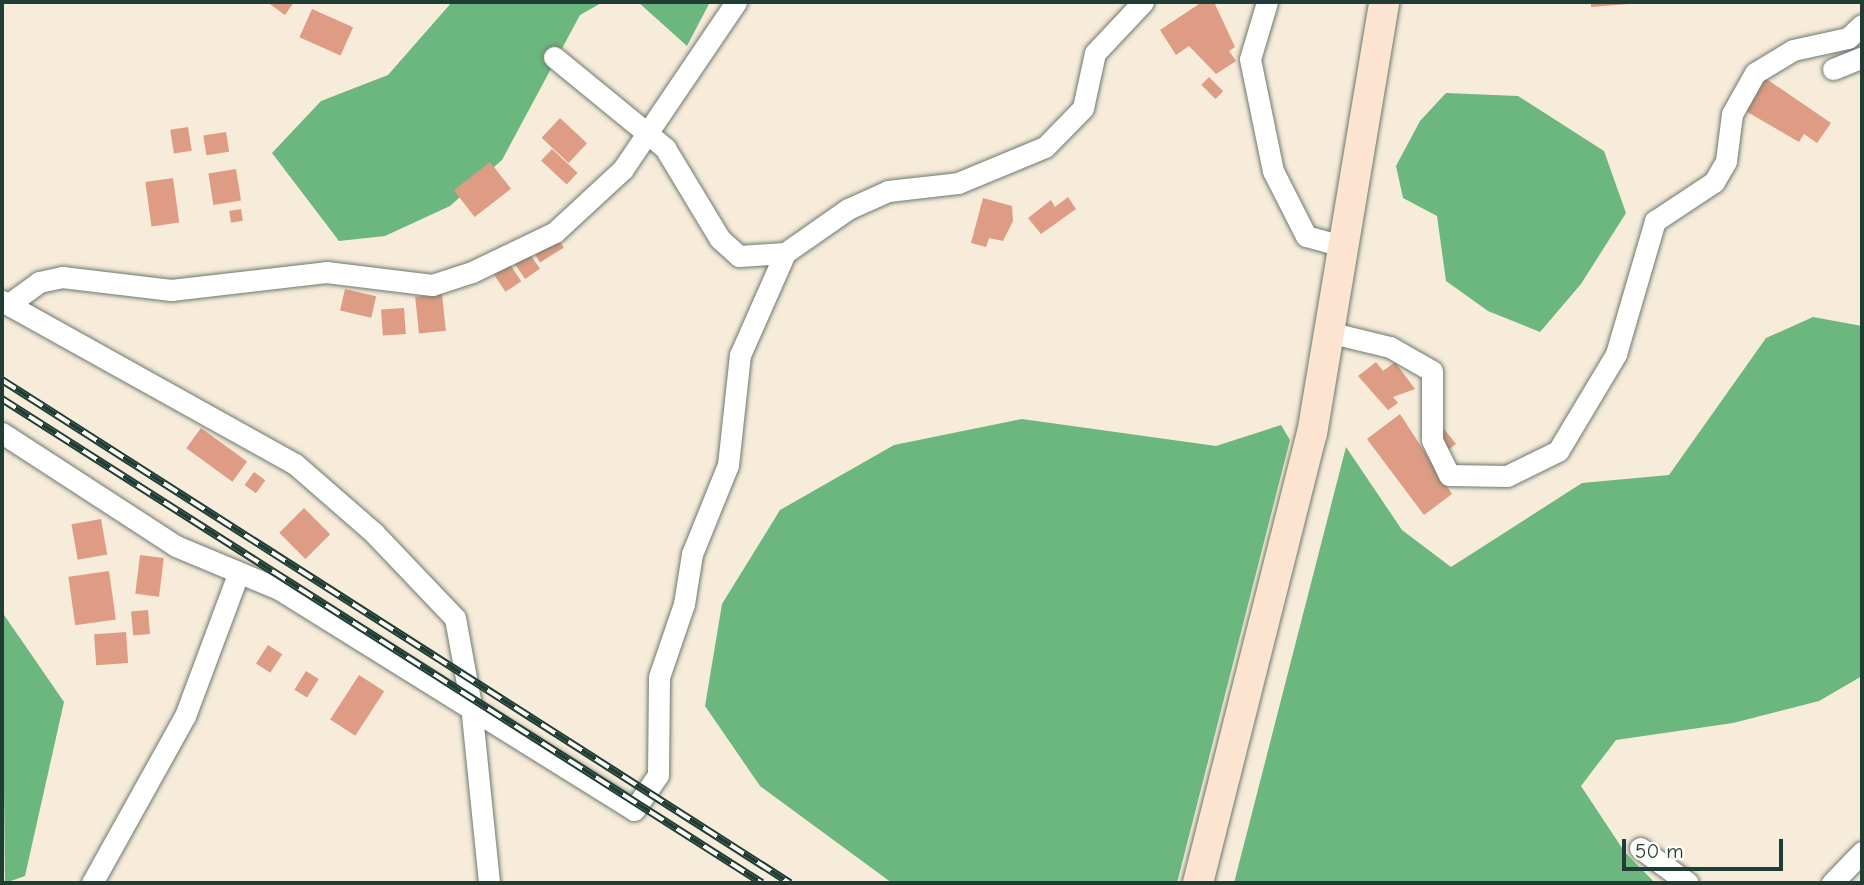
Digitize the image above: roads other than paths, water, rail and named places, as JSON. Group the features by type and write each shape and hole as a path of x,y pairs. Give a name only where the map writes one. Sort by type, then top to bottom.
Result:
{"street":[{"path":"5,302 39,282 61,278 171,290 326,272 432,285 555,232 623,169 736,2"},
{"path":"554,57 676,160 720,239 739,256 785,253 848,209 888,191 958,183 1045,147 1083,108 1095,53 1143,2"},
{"path":"1267,2 1250,59 1273,171 1306,236 1346,247"},
{"path":"1198,883 1332,333 1384,2"},
{"path":"1332,333 1399,350 1432,371 1432,440 1449,475 1507,476 1558,451 1616,354 1655,220 1714,182 1726,161 1732,114 1755,73 1793,50 1849,38 1862,26"},
{"path":"1833,69 1862,57"},
{"path":"2,433 176,546 238,574 267,582 471,705 634,810 658,775 659,677 684,604 692,554 729,465 740,355 785,253"},
{"path":"5,302 295,464 347,508 455,618 471,705 489,883"},
{"path":"92,883 185,716 238,574"},
{"path":"1640,848 1688,883"},
{"path":"1832,883 1862,852"}],"railway":[{"path":"2,380 790,883"},
{"path":"2,399 762,883"}]}
